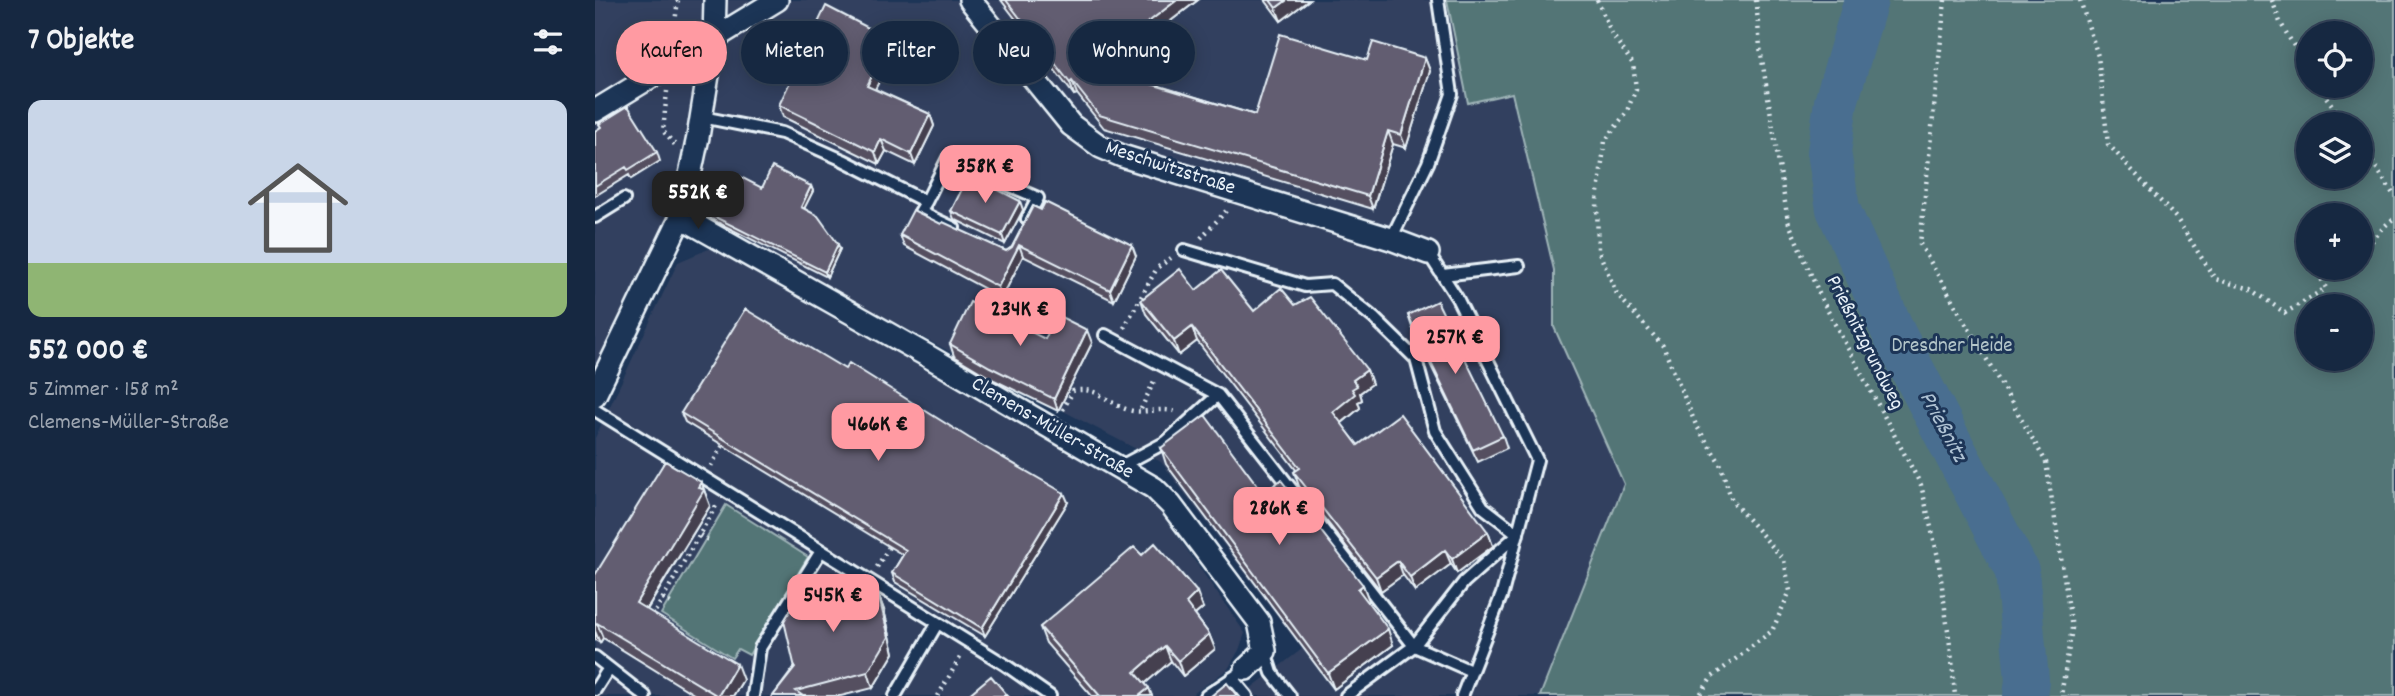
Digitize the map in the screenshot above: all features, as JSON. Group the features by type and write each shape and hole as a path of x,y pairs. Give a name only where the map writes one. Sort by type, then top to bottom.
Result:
{"street":[{"path":"714,21 715,0"},
{"path":"727,30 777,0"},
{"name":"Meschwitzstraße","path":"970,0 1071,125 1101,147 1428,253"},
{"path":"595,111 639,84"},
{"path":"595,395 681,217 707,84"},
{"name":"Clemens-Müller-Straße","path":"681,217 1154,488 1171,505 1259,622 1265,651"},
{"path":"1239,673 1265,651"}],"lane":[{"path":"1391,239 1428,163 1452,94 1438,0"},
{"path":"702,117 782,133 926,202"},
{"path":"964,233 919,212 948,158 1038,198 1021,232"},
{"path":"595,217 624,200"},
{"path":"1184,250 1305,286 1332,284 1375,319 1416,359 1435,431 1483,507 1518,534"},
{"path":"1428,253 1443,275 1537,460 1502,594 1462,696"},
{"path":"1443,275 1519,266"},
{"path":"1105,335 1218,395 1414,646 1471,671"},
{"path":"1119,467 1166,442 1218,395"},
{"path":"595,410 1049,696"},
{"path":"1346,696 1414,646 1464,582 1518,534"},
{"path":"753,696 760,649 821,551"},
{"path":"895,696 937,624"},
{"path":"1265,651 1272,673 1290,696"},
{"path":"595,657 645,696"},
{"path":"595,690 609,668"},
{"path":"1206,696 1239,673 1247,696"}],"path":[{"path":"1597,0 1612,34 1633,64 1636,89 1626,113 1605,141 1597,200 1598,250 1617,294 1663,346 1696,425 1720,463 1732,501 1784,560 1790,591 1772,631 1711,677 1699,696"},
{"name":"Prießnitzgrundweg","path":"1756,0 1760,47 1789,221 1821,298 1921,485 1938,557 1955,696"},
{"path":"1945,0 1920,244 2046,462 2072,628 2061,696"},
{"path":"2080,0 2098,56 2108,145 2177,219 2215,279 2251,289 2285,313 2326,288 2322,280"},
{"path":"2272,0 2280,22 2296,49"},
{"path":"2373,163 2395,197"},
{"path":"2373,243 2383,225 2395,218"},
{"path":"1140,410 1162,364"},
{"path":"1053,429 1073,391 1086,388 1132,411 1165,408 1192,418"},
{"path":"651,619 725,491"},
{"path":"700,535 710,541"},
{"path":"663,598 673,604"},
{"path":"938,696 969,644"}],"shaded area":[{"path":"595,0 1447,0 1468,103 1511,93 1554,270 1554,327 1624,484 1540,696 1214,696 1240,678 1250,689 1302,649 1161,462 893,322 693,212 714,84 727,84 727,21 616,21 616,84 625,84 595,101"},
{"path":"660,84 698,84 673,214 595,373 595,123"},
{"path":"711,248 1148,494 1245,633 1228,669 1190,696 595,696 595,438 678,262"}],"green space":[{"name":"Dresdner Heide","path":"1447,0 2395,0 2395,696 1540,696 1624,484 1554,327 1554,270 1512,93 1468,103"},
{"path":"726,505 808,557 749,655 738,649 732,658 661,614"}],"building":[{"path":"1006,0 1177,0 1150,21 1068,21 1068,80 1054,62 1054,21 1022,21"},
{"path":"1270,0 1287,0 1276,8"},
{"path":"826,6 862,25 862,84 868,84 867,86 930,114 911,154 881,139 875,152 779,105 789,84 848,84 848,21 819,21"},
{"path":"1280,34 1367,60 1373,42 1425,58 1401,135 1388,131 1368,196 1099,115 1074,84 1151,84 1255,115"},
{"path":"628,106 657,152 595,186 595,131 601,127 599,124"},
{"path":"772,167 811,186 801,207 818,216 838,244 825,272 709,214 731,172 762,188"},
{"path":"969,175 1020,201 1002,235 951,211"},
{"path":"1045,202 1132,245 1110,290 1019,245 998,287 900,235 913,210 1006,251 1012,247 1033,206 1041,210"},
{"path":"1180,269 1196,290 1221,270 1254,311 1281,288 1295,305 1310,297 1367,370 1353,380 1357,386 1352,389 1355,394 1333,412 1358,445 1400,414 1488,532 1452,559 1445,550 1410,577 1398,561 1376,577 1294,472 1300,468 1192,327 1174,341 1141,300"},
{"path":"1437,301 1503,436 1473,450 1408,315"},
{"path":"970,302 1045,339 1057,315 1087,330 1054,399 950,344"},
{"path":"745,309 845,369 849,363 1064,493 982,628 892,573 906,550 681,413"},
{"path":"1205,415 1263,493 1281,480 1363,585 1358,589 1388,629 1328,673 1161,448"},
{"path":"665,461 701,482 698,487 704,490 636,603 737,664 718,696 597,623 595,626 595,575"},
{"path":"1155,543 1197,592 1186,603 1209,634 1178,661 1165,646 1135,672 1149,688 1139,696 1100,696 1040,627 1134,547 1142,555"},
{"path":"844,577 878,594 889,637 868,672 796,691 803,696 773,696 795,668 784,621 805,586"},
{"path":"991,676 1008,696 967,696"},
{"path":"1227,683 1237,696 1211,696"}],"waterway":[{"name":"Prießnitz","path":"1866,0 1836,102 1829,152 1838,209 1896,338 2017,571 2027,680 2025,696"}]}
